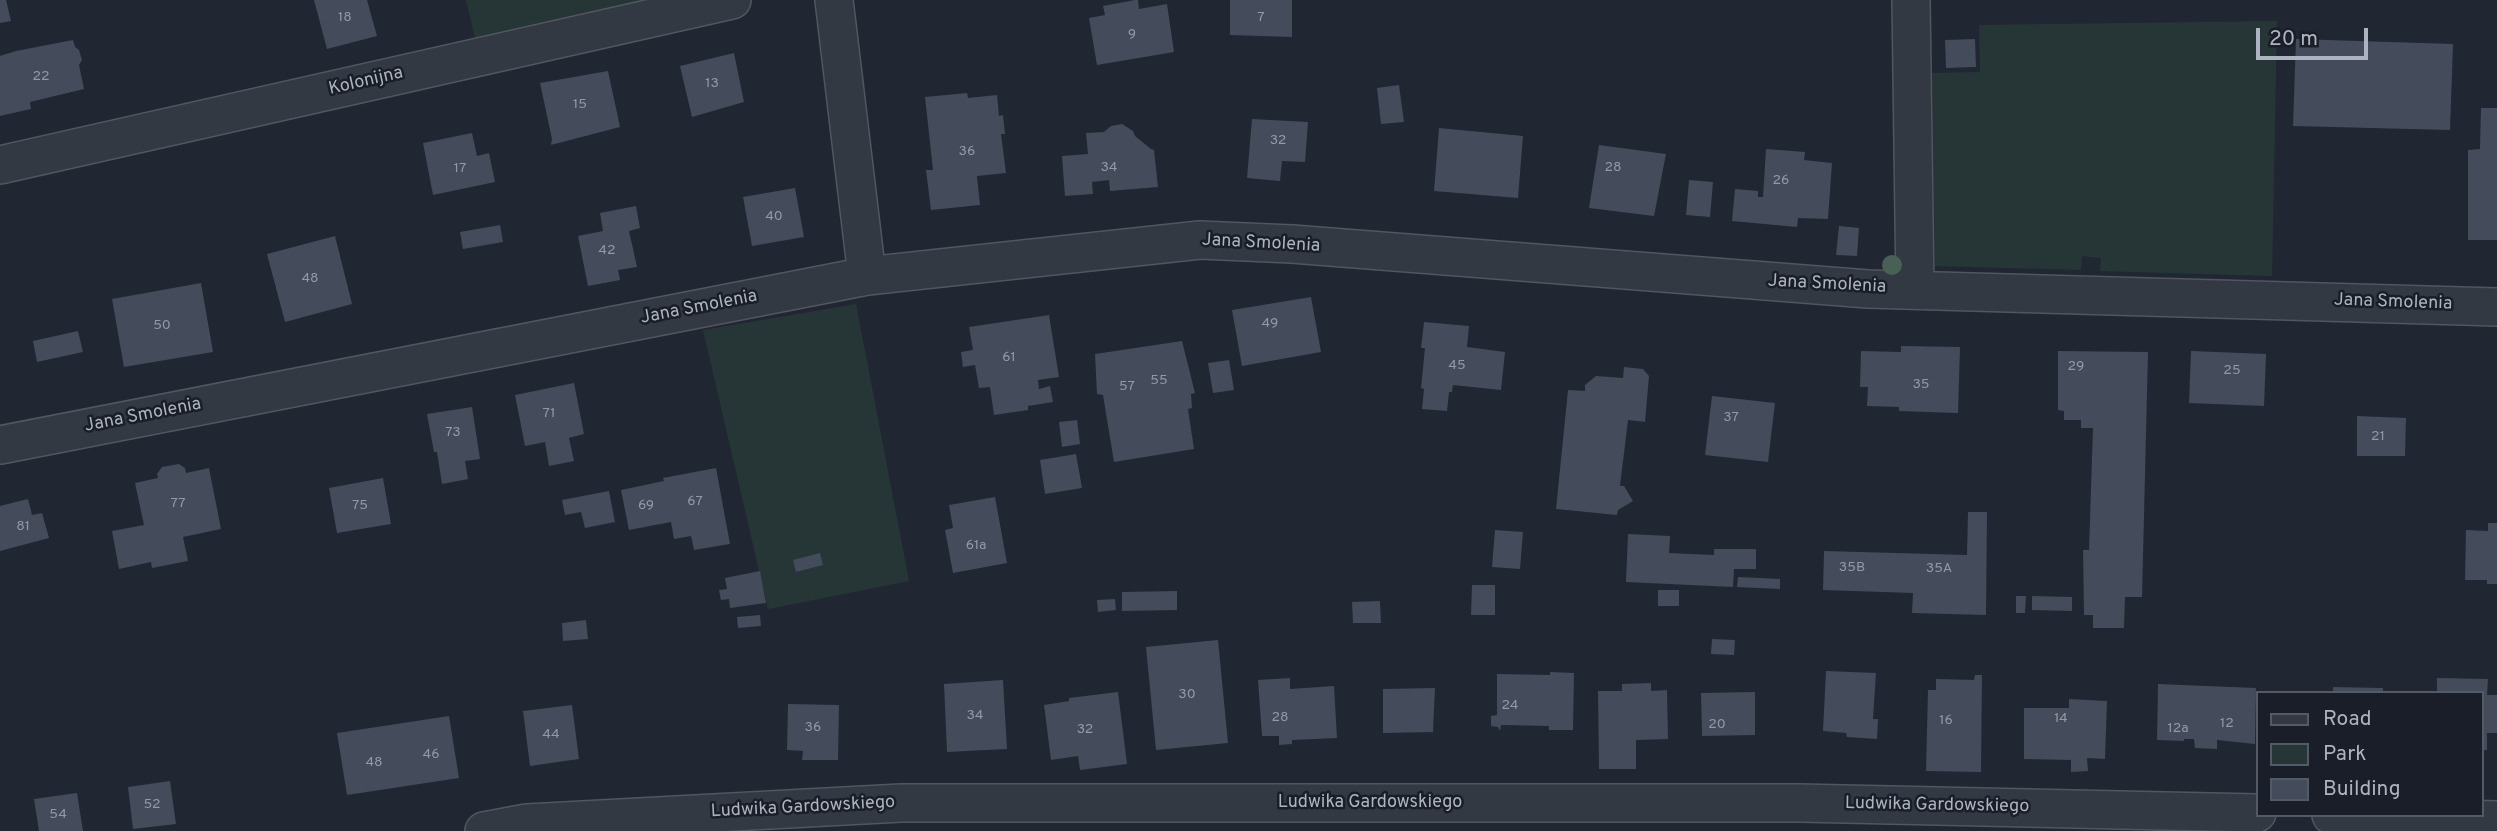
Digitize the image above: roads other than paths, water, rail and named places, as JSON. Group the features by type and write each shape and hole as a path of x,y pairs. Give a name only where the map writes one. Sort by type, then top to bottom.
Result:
{"street":[{"name":"Kolonijna","path":"0,165 732,0"},
{"path":"834,0 867,276"},
{"path":"1912,0 1915,290"},
{"name":"Jana Smolenia","path":"0,445 867,276 1200,240 1679,276 1915,290 2497,307"},
{"name":"Ludwika Gardowskiego","path":"484,831 527,823 1799,803 2256,813"},
{"path":"2397,817 2497,820"}]}
